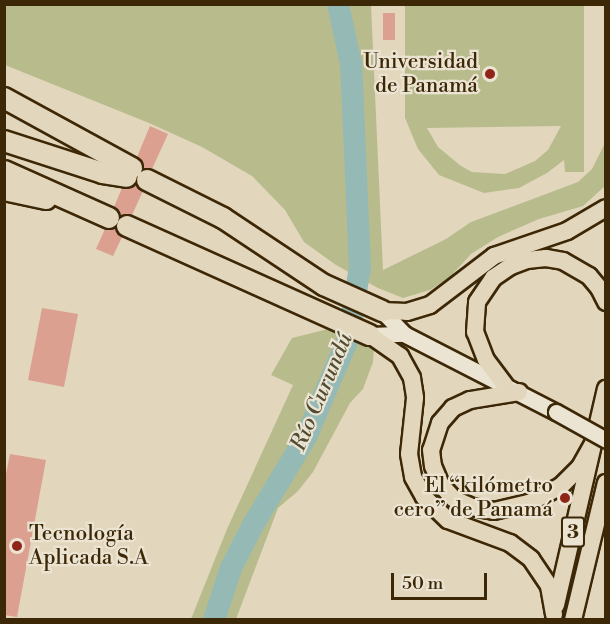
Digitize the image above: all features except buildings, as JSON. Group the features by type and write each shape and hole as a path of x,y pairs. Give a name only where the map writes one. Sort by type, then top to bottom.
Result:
{"highway":[{"path":"4,98 130,173 92,170 4,141"},
{"path":"4,171 368,334"},
{"path":"147,180 223,218 324,285 380,310"},
{"path":"4,190 84,207"}],"main road":[{"path":"380,310 407,312 430,305 494,256 567,231 606,208"},
{"path":"512,389 486,360 475,332 477,302 493,278 511,266 527,260 546,258 564,261 589,276 599,288 606,302"},
{"path":"380,310 405,334 512,389 556,412 599,442 580,467 561,486 530,503 494,511 472,507 454,499 441,485 433,466 431,450 440,423 453,408 470,400 512,389"},
{"path":"368,334 405,334"},
{"path":"368,334 400,356 412,378 415,398 409,454 413,477 424,497 448,520 510,543 531,559 549,586 553,617"},
{"name":"3","path":"553,617 599,442 606,389"},
{"name":"3","path":"573,620 600,524 606,483"}],"green space":[{"path":"4,5 371,5 383,270 446,239 471,222 578,182 592,169 605,143 605,186 583,206 539,219 498,237 471,254 450,277 430,290 403,298 378,288 336,265 304,242 285,210 252,176 202,147 149,123 5,65"},
{"path":"405,5 584,5 584,172 565,172 564,160 547,173 519,188 484,193 439,175 418,149 405,118","holes":["561,126 548,150 535,161 505,174 472,172 438,147 427,128"]},
{"path":"328,329 374,348 373,362 363,389 350,403 313,472 298,491 278,508 236,619 191,619 227,529 293,385 271,375 292,338"}],"waterway":[{"name":"Río Curundú","path":"214,620 231,568 253,525 307,435 348,339 360,267 351,64 338,4"}],"place":[{"name":"Universidad de Panamá","path":"490,74"},
{"name":"El “kilómetro cero” de Panamá","path":"565,498"},
{"name":"Tecnología Aplicada S.A","path":"17,546"}]}
